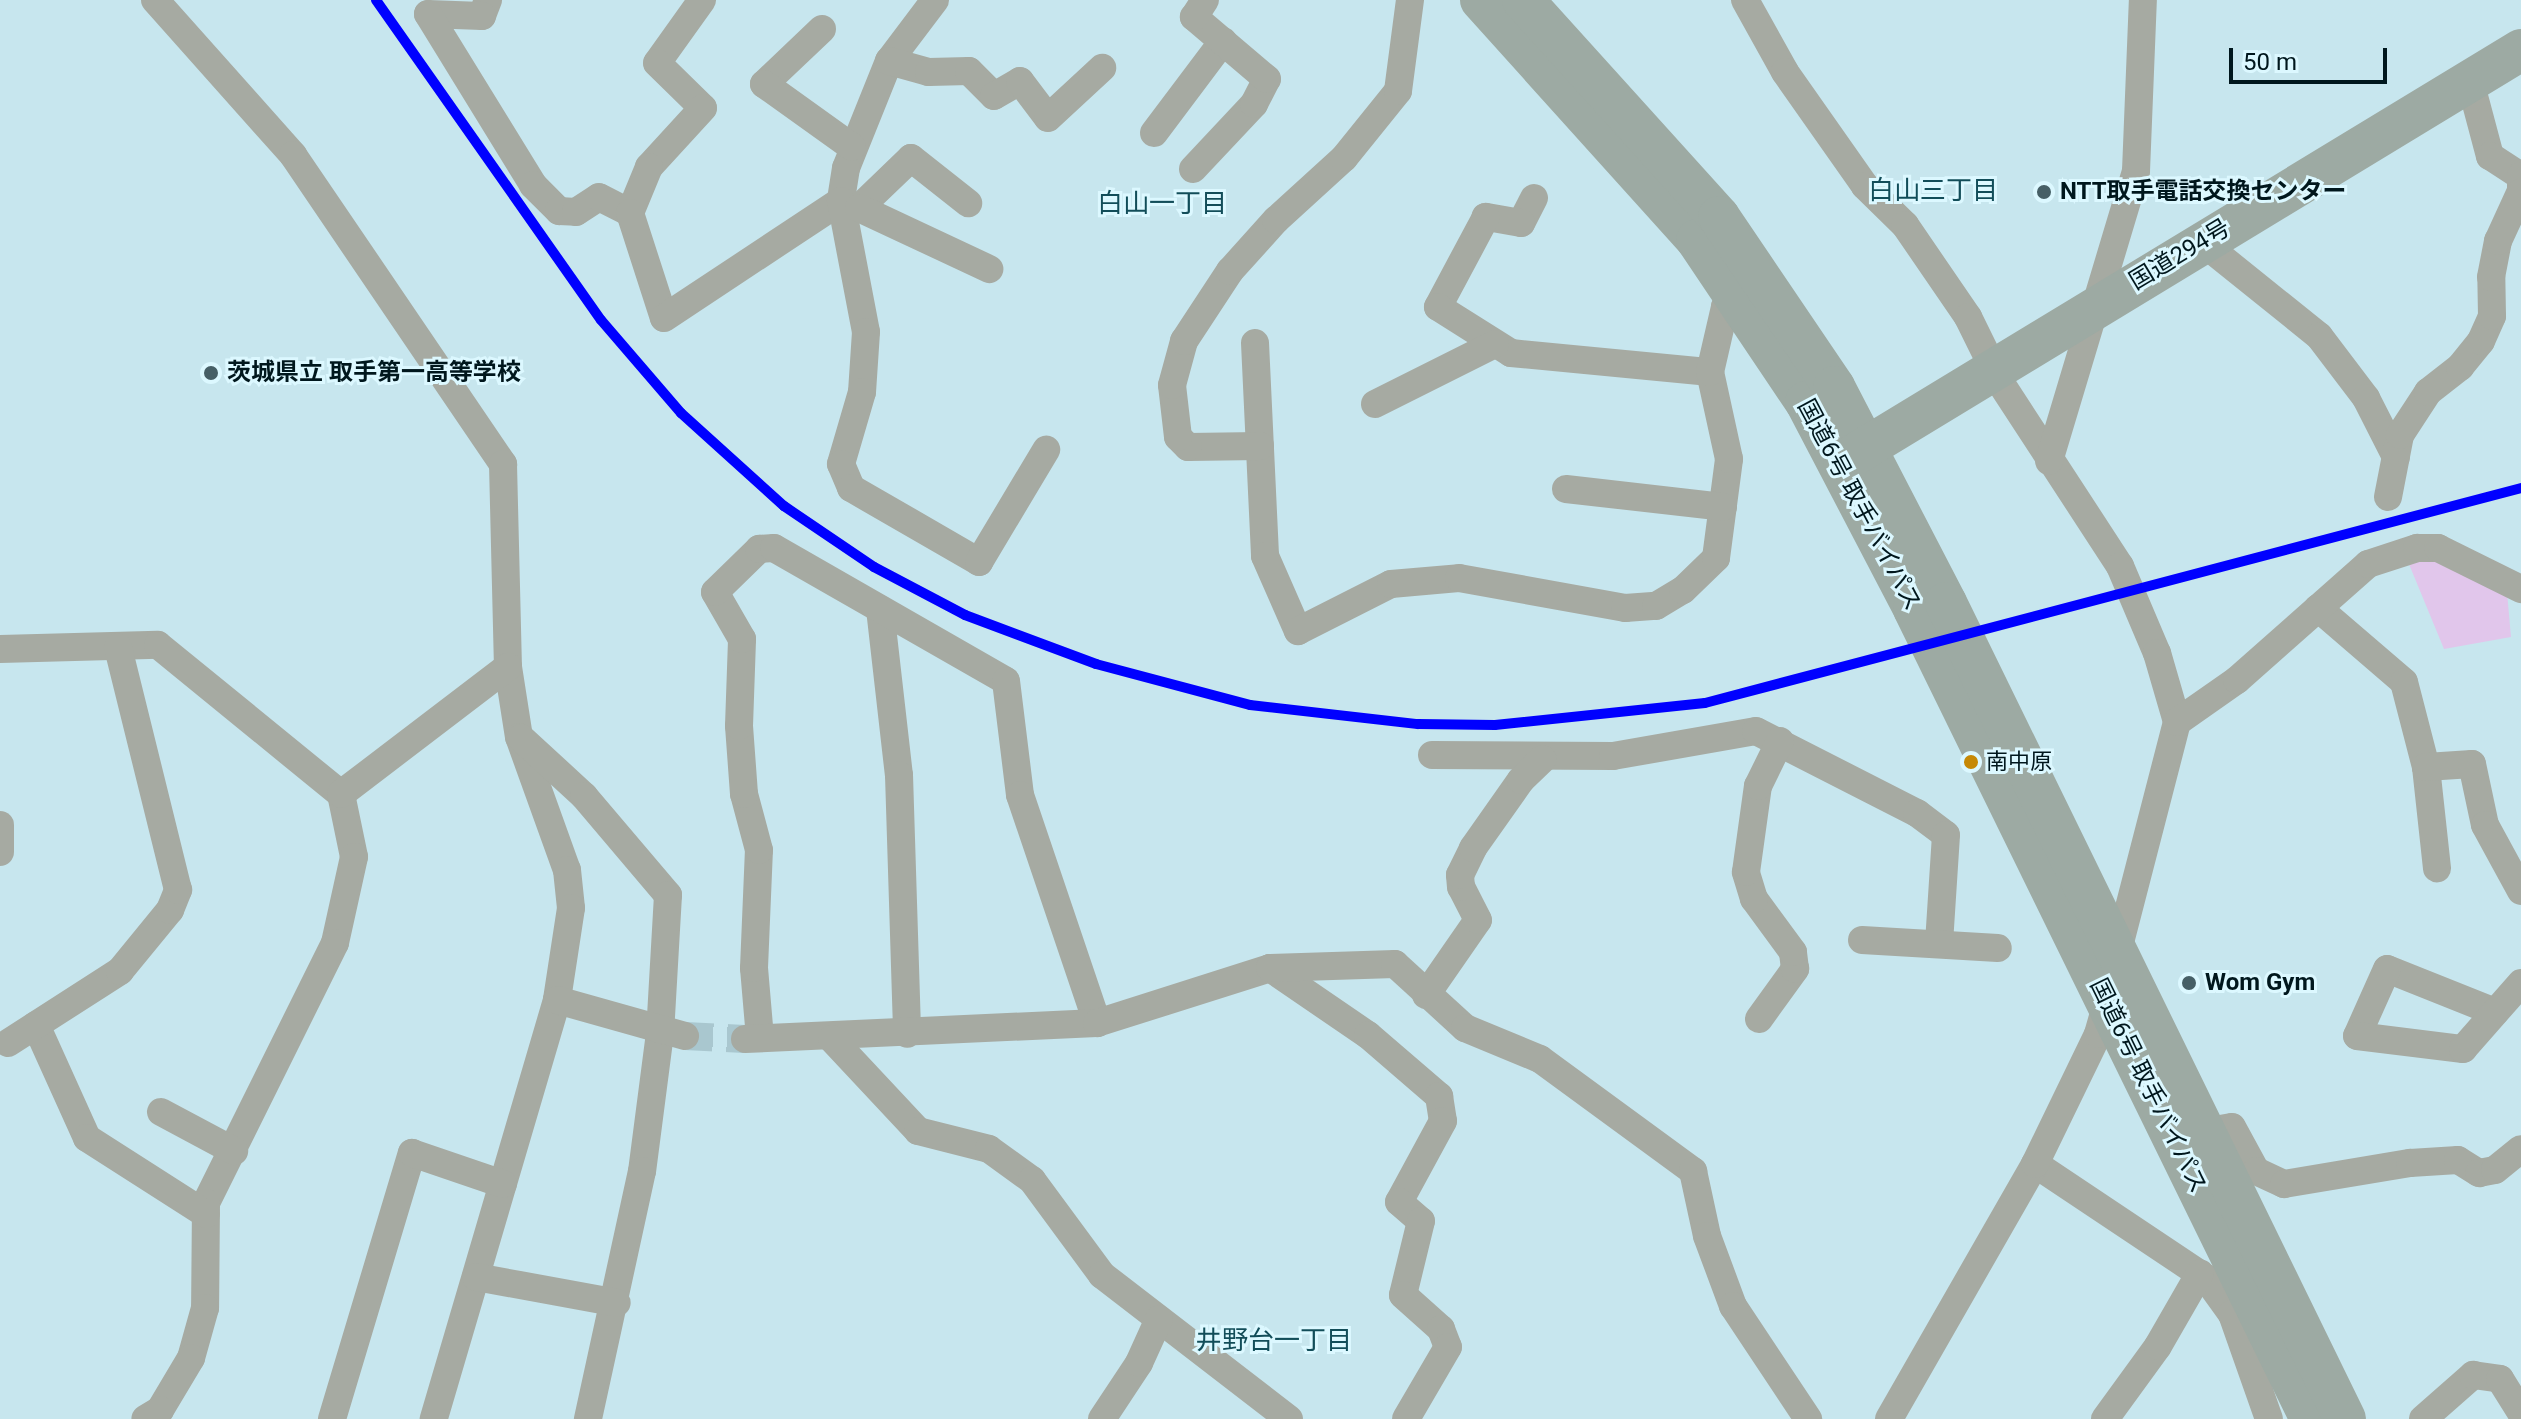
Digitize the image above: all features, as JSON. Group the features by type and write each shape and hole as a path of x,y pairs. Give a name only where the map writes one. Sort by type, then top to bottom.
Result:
{"highway":[{"name":"国道6号 取手バイパス","path":"1481,0 1634,165 1738,294 1853,456"},
{"name":"国道6号 取手バイパス","path":"1523,0 1719,217 1796,328 1853,456 1962,672 2243,1309 2311,1419"},
{"name":"国道294号","path":"1853,456 2521,50"},
{"name":"国道6号 取手バイパス","path":"1962,672 2116,956 2345,1419"}],"street":[{"path":"155,0 293,155 503,464 508,667 519,737 567,870 567,955 557,1000 434,1419"},
{"path":"488,0 482,16 428,14 533,185 559,211 576,212 599,197 630,213"},
{"path":"702,0 657,63 703,108 649,167 630,213 664,318 850,204 911,158 968,203"},
{"path":"935,0 889,61 852,147 850,204 866,332 862,392 841,464 851,488 979,562 1046,450"},
{"path":"1193,169 1254,104 1267,79 1194,17 1205,0"},
{"path":"1260,446 1188,447 1178,437 1172,385 1184,341 1230,271 1276,220 1344,158 1398,91 1410,0"},
{"path":"1745,0 1785,72 1865,186 1905,225 1968,317 1993,370 2049,461 2120,566 2141,615 2177,722 2116,956 2107,1005 2035,1164 1889,1419"},
{"path":"2049,461 2091,309 2136,171 2143,0"},
{"path":"822,29 764,84 852,147"},
{"path":"1154,133 1223,41"},
{"path":"889,61 929,72 969,71 994,96 1020,81 1048,118 1102,68"},
{"path":"2388,497 2400,435 2428,392 2460,367 2481,341 2492,316 2491,277 2498,241 2521,194 2521,176 2490,156 2470,81"},
{"path":"1534,198 1521,223 1486,217 1438,307 1511,353 1710,372"},
{"path":"850,204 989,269"},
{"path":"2202,242 2319,336 2366,398 2396,457"},
{"path":"1255,343 1265,556 1298,631 1391,584 1459,578 1625,608 1656,606 1683,590 1716,558 1729,459 1710,372 1725,307 1738,294"},
{"path":"1375,404 1495,344"},
{"path":"1566,489 1723,507"},
{"path":"1097,1023 1020,795 1006,681 774,548 759,549 715,592 742,639 739,726 744,794 759,850 752,1039 832,1039 1097,1023 1270,968 1395,964 1465,1028 1540,1059 1693,1171 1707,1236 1733,1306 1808,1419"},
{"path":"2177,722 2237,680 2368,564 2417,548 2438,548 2521,589"},
{"path":"2318,608 2404,682 2426,767 2437,868"},
{"path":"880,609 899,775 907,1034"},
{"path":"1,651 158,645 341,794 354,857 335,943 206,1214 205,1308 191,1358 160,1410 145,1419"},
{"path":"8,1043 120,971 170,910 178,890 118,647"},
{"path":"341,794 508,667"},
{"path":"1432,755 1543,759 1613,756 1756,731 1917,813 1946,835 1939,944"},
{"path":"519,737 584,796 668,895 673,1034 617,1303 588,1419"},
{"path":"1759,1019 1795,969 1793,952 1766,921 1746,872 1758,786 1780,741"},
{"path":"1426,995 1478,920 1461,887 1460,875 1473,848 1521,780 1543,759"},
{"path":"2426,767 2472,764 2485,825 2521,891"},
{"path":"0,825 0,852"},
{"path":"1862,940 1998,948"},
{"path":"1270,968 1368,1035 1439,1096 1443,1121 1399,1202 1421,1221 1403,1295 1441,1329 1448,1347 1406,1419"},
{"path":"2495,1012 2521,983"},
{"path":"557,1000 673,1034"},
{"path":"36,1025 87,1138 206,1214"},
{"path":"832,1039 918,1131 989,1149 1032,1180 1102,1275 1289,1419"},
{"path":"161,1112 234,1151"},
{"path":"2203,1132 2232,1127 2256,1171 2284,1184 2410,1163 2458,1160 2479,1173 2495,1170 2521,1149"},
{"path":"332,1419 412,1153 503,1184"},
{"path":"2035,1164 2200,1273 2243,1309 2269,1419"},
{"path":"2105,1419 2158,1346 2200,1273"},
{"path":"476,1277 617,1303"},
{"path":"1102,1419 1139,1363 1159,1319"},
{"path":"2423,1419 2473,1375 2500,1379 2521,1413"}],"shaded area":[{"path":"2404,552 2506,581 2511,637 2444,649"}],"tunnel":[{"path":"685,1036 745,1039"}],"transit line":[{"path":"376,0 601,320 681,413 784,506 874,567 965,615 1096,664 1250,705 1418,724 1495,725 1705,703 2521,488"}],"place":[{"name":"NTT取手電話交換センター","path":"2044,192"},
{"name":"茨城県立 取手第一高等学校","path":"211,373"},
{"name":"南中原","path":"1971,762"},
{"name":"Wom Gym","path":"2189,983"}],"district":[{"name":"白山三丁目","path":"1933,191"},
{"name":"白山一丁目","path":"1162,204"},
{"name":"井野台一丁目","path":"1274,1341"}]}
